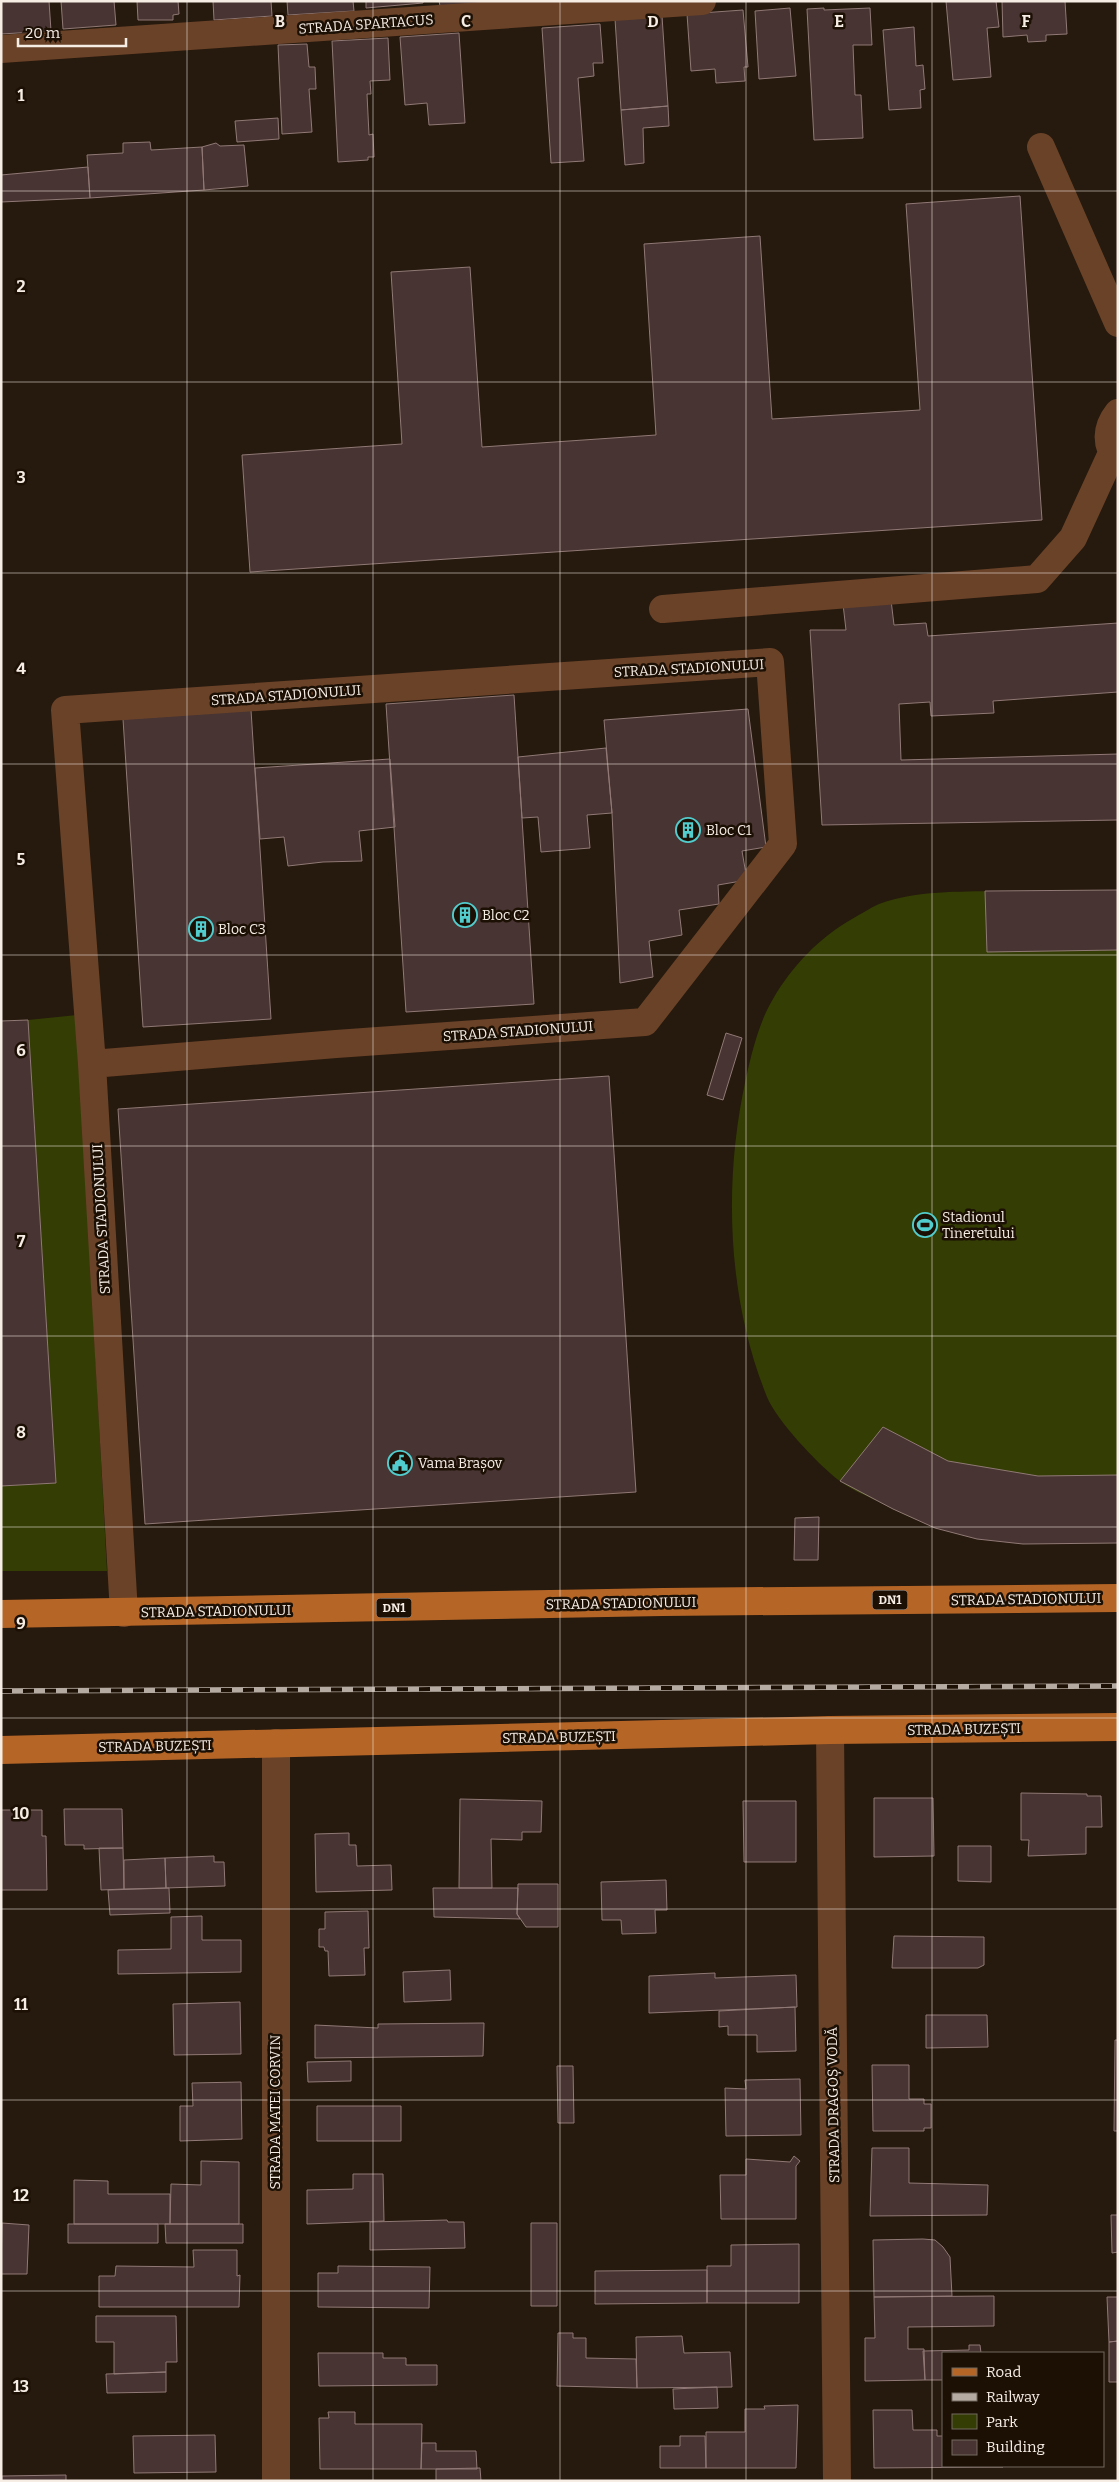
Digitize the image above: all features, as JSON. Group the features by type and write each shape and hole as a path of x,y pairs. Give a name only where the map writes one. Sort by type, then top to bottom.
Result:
{"main road":[{"name":"STRADA STADIONULUI","path":"1,1614 653,1602 1118,1598"},
{"name":"STRADA BUZEȘTI","path":"1,1750 830,1730 1118,1727"}],"street":[{"name":"STRADA SPARTACUS","path":"1,49 702,1"},
{"path":"1041,147 1118,323"},
{"path":"663,609 1037,579 1073,538 1115,456 1108,442 1108,431 1118,412"},
{"name":"STRADA STADIONULUI","path":"92,1064 645,1022 783,844 770,662 65,710 92,1064 124,1613"},
{"name":"STRADA DRAGOȘ VODĂ","path":"830,1730 837,2481"},
{"name":"STRADA MATEI CORVIN","path":"276,1743 276,2481"}],"green space":[{"name":"Stadionul Tineretului","path":"1118,890 1118,1543 1024,1543 996,1540 939,1528 910,1517 842,1483 828,1472 798,1441 779,1418 767,1397 754,1359 744,1320 737,1280 733,1239 734,1158 748,1068 756,1037 773,999 789,975 808,953 840,926 879,904 908,896 938,893"},
{"path":"77,1015 107,1571 1,1571 1,1486 56,1482 28,1020"}],"building":[{"path":"1,1 49,1 51,31 1,34"},
{"path":"61,1 114,1 116,25 63,29"},
{"path":"137,1 178,1 179,14 173,15 173,20 138,20"},
{"path":"213,1 271,1 272,16 214,20"},
{"path":"287,1 353,1 354,11 288,15"},
{"path":"366,1 423,1 423,3 366,8"},
{"path":"439,1 486,1 486,3 440,6"},
{"path":"946,1 996,1 999,27 987,28 991,77 953,80"},
{"path":"1002,1 1065,1 1067,34 1046,35 1046,41 1028,42 1027,35 1003,37"},
{"path":"790,8 796,76 759,79 755,11"},
{"path":"824,8 824,10 870,8 872,45 853,45 855,95 861,95 863,138 814,140 807,9"},
{"path":"743,10 748,67 744,67 745,81 716,83 715,69 691,71 687,14"},
{"path":"662,16 668,106 621,110 615,19"},
{"path":"600,24 603,63 593,63 594,76 578,78 584,161 551,163 542,28"},
{"path":"914,27 916,66 923,65 925,89 920,90 921,108 889,110 883,30"},
{"path":"459,33 465,123 429,125 427,103 405,105 400,37"},
{"path":"388,38 390,80 370,81 371,94 367,94 369,135 373,134 374,157 368,157 368,160 338,162 332,41"},
{"path":"307,44 309,67 315,67 316,89 309,89 312,132 282,134 278,45"},
{"path":"668,106 669,126 643,128 644,163 625,165 621,110"},
{"path":"278,118 279,139 237,142 235,121"},
{"path":"150,142 151,150 202,147 204,190 90,198 87,155 123,153 123,143"},
{"path":"216,143 220,146 244,145 248,186 204,190 202,147"},
{"path":"88,167 90,198 1,202 1,175"},
{"path":"1020,196 1042,520 250,572 242,455 402,444 391,272 470,267 482,447 656,435 644,244 760,236 772,419 920,410 906,204"},
{"path":"891,600 894,625 926,623 928,636 1118,623 1118,692 993,701 994,713 931,716 930,702 899,704 901,760 1118,754 1118,820 822,825 810,630 846,630 843,604"},
{"name":"Bloc C2","path":"514,695 534,1004 406,1012 386,704"},
{"name":"Bloc C1","path":"748,709 766,847 742,851 747,880 718,885 719,904 679,910 682,935 649,941 653,977 620,983 612,813 604,720"},
{"name":"Bloc C3","path":"251,710 271,1019 143,1027 123,719"},
{"path":"606,748 612,813 587,815 590,848 541,852 538,817 522,818 518,757"},
{"path":"390,759 395,827 359,831 362,861 323,862 288,866 284,837 260,839 255,768"},
{"path":"1118,890 1118,950 987,952 985,891"},
{"path":"28,1020 56,1483 1,1486 1,1021"},
{"path":"726,1033 742,1038 723,1100 707,1095"},
{"path":"609,1076 636,1492 145,1524 118,1109"},
{"path":"883,1427 948,1461 1038,1476 1118,1475 1118,1543 1023,1544 977,1539 935,1528 893,1509 840,1481"},
{"path":"819,1517 818,1560 794,1560 795,1518"},
{"path":"1021,1793 1101,1796 1102,1827 1086,1827 1086,1854 1028,1856 1029,1840 1021,1840"},
{"path":"874,1798 933,1798 934,1856 874,1857"},
{"path":"460,1799 542,1801 541,1832 522,1832 522,1840 491,1839 492,1888 459,1888"},
{"path":"743,1801 796,1801 796,1862 744,1862"},
{"path":"64,1809 122,1809 123,1848 84,1849 84,1845 65,1845"},
{"path":"1,1810 42,1810 42,1836 46,1836 47,1890 1,1890"},
{"path":"349,1833 349,1845 356,1845 357,1866 391,1865 392,1890 316,1892 315,1834"},
{"path":"958,1846 991,1846 991,1882 958,1881"},
{"path":"99,1848 123,1848 124,1889 101,1890"},
{"path":"214,1856 214,1862 224,1862 225,1886 166,1888 165,1858"},
{"path":"165,1858 166,1888 124,1889 124,1860"},
{"path":"666,1880 667,1910 655,1910 656,1933 622,1934 621,1920 602,1920 601,1882"},
{"path":"518,1884 558,1884 558,1927 526,1927 517,1914"},
{"path":"169,1888 170,1913 110,1915 108,1890"},
{"path":"433,1888 518,1888 517,1914 520,1919 434,1917"},
{"path":"368,1911 369,1948 364,1948 365,1975 329,1976 328,1951 325,1951 324,1947 319,1947 319,1929 325,1929 325,1912"},
{"path":"202,1916 202,1940 241,1940 241,1972 118,1974 118,1950 171,1949 171,1917"},
{"path":"894,1936 984,1937 984,1965 978,1968 892,1968"},
{"path":"450,1970 451,2000 404,2002 403,1972"},
{"path":"715,1973 715,1978 796,1975 797,2007 649,2013 649,1976"},
{"path":"240,2002 241,2054 174,2055 173,2004"},
{"path":"795,2007 796,2051 757,2052 757,2035 728,2035 728,2026 719,2027 719,2011"},
{"path":"926,2015 987,2015 988,2047 926,2048"},
{"path":"484,2023 483,2056 315,2058 315,2025 378,2028 378,2024"},
{"path":"1115,2040 1118,2040 1118,2131 1114,2131"},
{"path":"351,2061 351,2081 308,2082 307,2062"},
{"path":"872,2065 909,2065 909,2099 924,2099 924,2104 931,2104 931,2128 924,2128 924,2131 873,2131"},
{"path":"557,2066 573,2066 574,2123 558,2123"},
{"path":"800,2079 801,2135 726,2136 725,2088 746,2089 745,2080"},
{"path":"241,2082 242,2139 180,2141 180,2106 193,2106 192,2083"},
{"path":"317,2106 401,2106 401,2141 317,2141"},
{"path":"872,2148 909,2148 909,2183 988,2185 987,2215 870,2216"},
{"path":"794,2156 800,2161 796,2166 796,2219 721,2219 720,2175 746,2175 746,2159 790,2162"},
{"path":"201,2161 239,2162 239,2224 170,2224 171,2184 201,2185"},
{"path":"353,2174 383,2174 384,2221 307,2224 307,2190 353,2189"},
{"path":"74,2180 108,2181 108,2194 170,2194 170,2224 74,2224"},
{"path":"1111,2215 1118,2215 1118,2252 1112,2253"},
{"path":"447,2220 448,2222 464,2222 465,2248 370,2250 370,2222"},
{"path":"2,2223 29,2225 27,2274 1,2274"},
{"path":"531,2223 557,2223 557,2306 531,2306"},
{"path":"68,2224 158,2224 158,2243 68,2243"},
{"path":"165,2224 243,2224 243,2243 166,2243"},
{"path":"873,2240 935,2240 950,2257 952,2296 874,2297"},
{"path":"799,2244 799,2303 707,2303 707,2266 731,2266 731,2245"},
{"path":"193,2250 237,2250 237,2276 240,2275 239,2307 99,2307 99,2276 115,2276 116,2266 194,2267"},
{"path":"338,2266 430,2267 429,2308 318,2307 318,2273 338,2273"},
{"path":"707,2270 707,2303 595,2304 595,2271"},
{"path":"994,2296 994,2326 908,2327 908,2349 924,2349 925,2380 865,2381 865,2338 875,2338 874,2297"},
{"path":"1107,2297 1118,2297 1118,2341 1109,2342"},
{"path":"96,2316 176,2316 177,2362 166,2362 166,2372 114,2374 114,2342 96,2342"},
{"path":"558,2333 573,2333 573,2338 586,2338 586,2358 636,2359 637,2388 557,2386"},
{"path":"682,2336 684,2353 730,2352 732,2387 637,2388 636,2337"},
{"path":"1118,2341 1118,2382 1109,2382 1109,2342"},
{"path":"969,2345 980,2345 981,2352 942,2352 942,2380 925,2380 923,2351 969,2350"},
{"path":"318,2353 383,2353 383,2358 406,2358 406,2365 437,2365 437,2385 319,2386"},
{"path":"166,2372 166,2392 107,2393 106,2374"},
{"path":"717,2387 718,2408 674,2409 673,2389"},
{"path":"798,2405 796,2468 706,2468 706,2432 745,2432 745,2409 765,2409 764,2406"},
{"path":"873,2410 912,2410 913,2430 937,2430 937,2436 942,2436 942,2467 1003,2467 874,2468"},
{"path":"328,2412 355,2412 355,2424 422,2424 421,2469 320,2469 319,2418 329,2418"},
{"path":"215,2435 216,2472 134,2473 133,2436"},
{"path":"680,2436 705,2436 706,2468 660,2468 660,2446 680,2446"},
{"path":"422,2443 436,2443 436,2451 476,2451 477,2469 421,2469"},
{"path":"480,2468 481,2481 436,2481 436,2469"},
{"path":"66,2475 66,2481 2,2481 2,2476"}],"railway":[{"path":"1,1691 1118,1686"}],"place":[{"name":"Bloc C1","path":"688,830"},
{"name":"Bloc C2","path":"465,915"},
{"name":"Bloc C3","path":"201,929"},
{"name":"Stadionul Tineretului","path":"925,1225"},
{"name":"Vama Brașov","path":"400,1463"}]}
